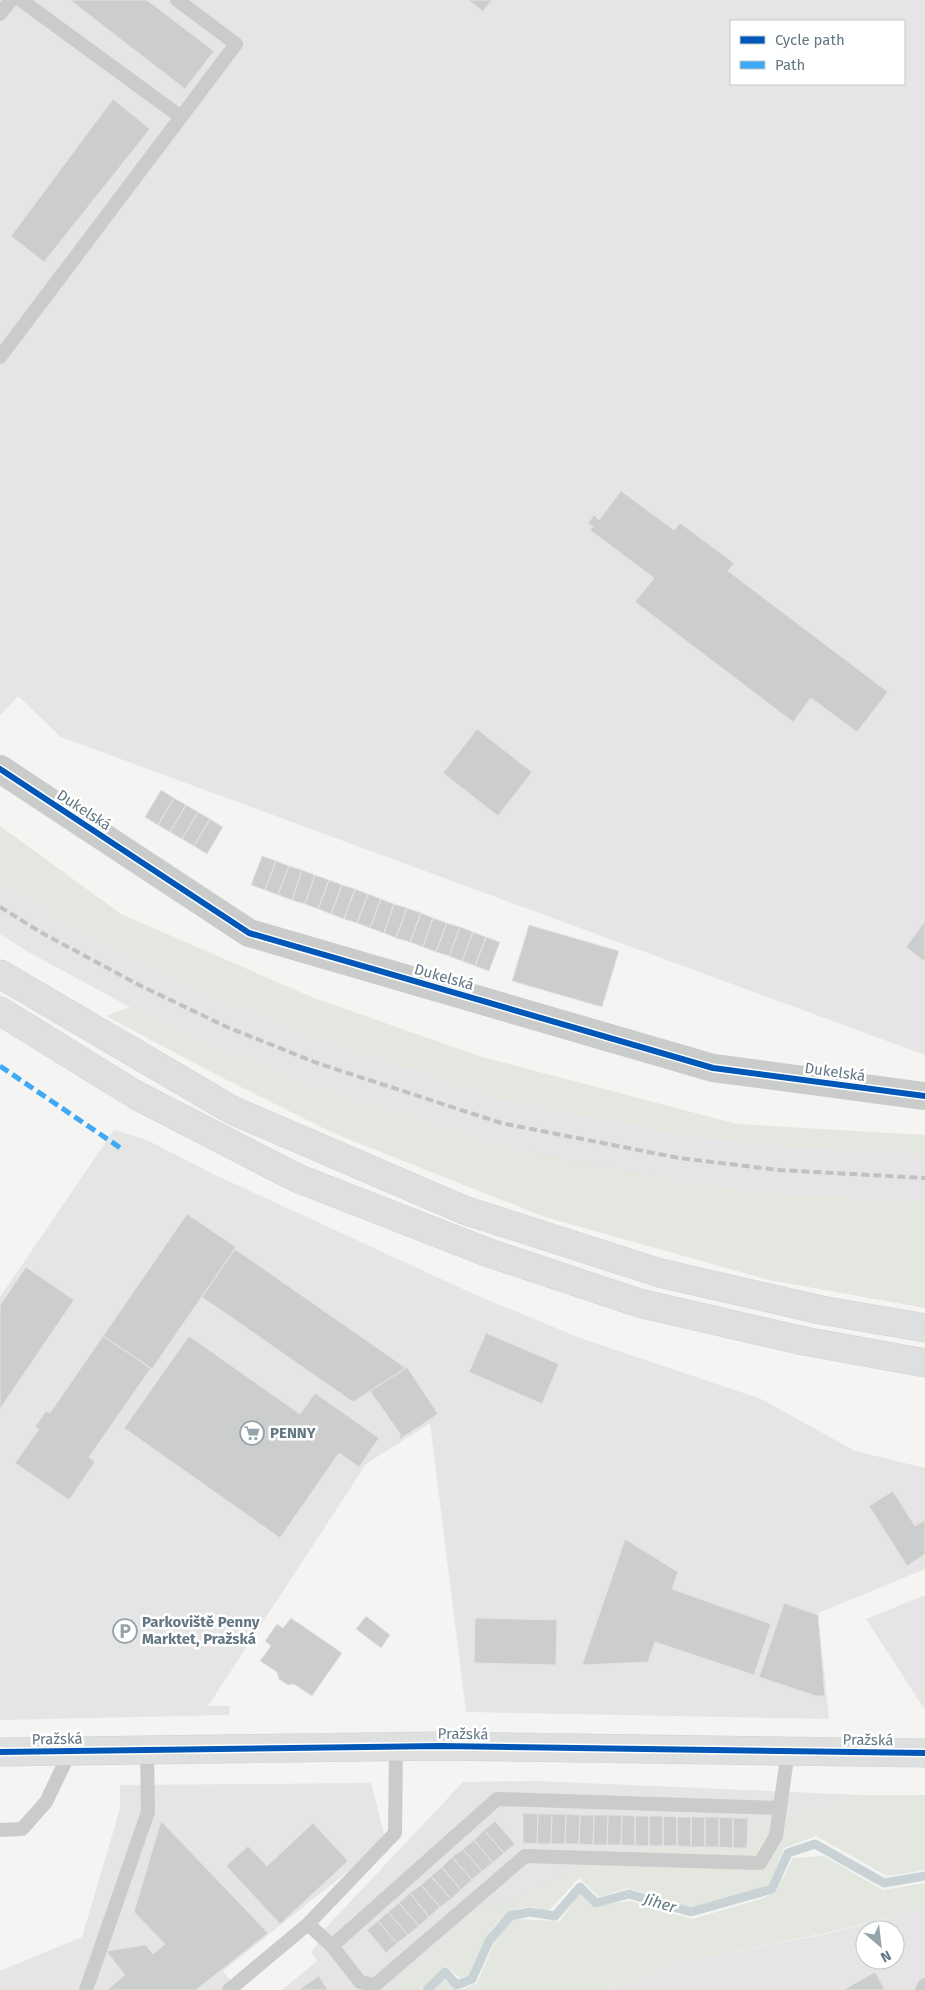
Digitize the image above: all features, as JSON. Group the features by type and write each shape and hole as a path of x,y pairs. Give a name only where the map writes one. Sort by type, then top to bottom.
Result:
{"main road":[{"path":"0,974 232,1110 464,1210 660,1273 821,1310 925,1328"},
{"path":"0,1011 136,1095 297,1178 489,1253 639,1303 804,1341 925,1363"},
{"name":"Pražská","path":"0,1752 396,1746 925,1753"}],"street":[{"name":"Dukelská","path":"0,769 249,933 713,1068 925,1096"}],"lane":[{"path":"0,14 11,0"},
{"path":"21,0 181,117"},
{"path":"0,357 236,44 177,0"},
{"path":"228,1990 308,1924 395,1833 396,1746"},
{"path":"86,1990 148,1812 147,1749"},
{"path":"308,1924 332,1946 360,1982 375,1986 525,1856 760,1863 776,1836 788,1751"},
{"path":"0,1830 22,1829 40,1809 46,1802 70,1752"},
{"path":"332,1946 497,1799 780,1808"},
{"path":"922,1990 925,1985"}],"shaded area":[{"path":"0,0 925,0 925,1055 61,737 18,696 0,716"},
{"path":"0,826 121,914 314,998 482,1057 737,1124 925,1135 925,1155 781,1147 683,1135 506,1100 325,1041 237,1006 151,965 53,913 0,879"},
{"path":"0,879 53,913 151,965 237,1006 325,1041 506,1100 683,1135 781,1147 925,1155 925,1201 777,1194 676,1181 578,1163 495,1145 309,1085 218,1049 130,1007 30,953 0,934"},
{"path":"130,1007 218,1049 309,1085 495,1145 676,1181 777,1194 925,1201 925,1308 769,1280 545,1217 333,1133 217,1075 106,1016"},
{"path":"114,1130 147,1140 211,1173 478,1296 580,1338 761,1399 855,1451 925,1468 925,1569 818,1613 829,1719 466,1712 430,1423 366,1464 208,1706 230,1706 229,1715 0,1720 0,1297"},
{"path":"925,1595 925,1710 866,1619"},
{"path":"536,1781 862,1795 748,1828 748,1848 665,1846 472,1916 390,1990 282,1990 317,1961 311,1952 317,1945 318,1936 463,1782"},
{"path":"371,1783 386,1841 223,1971 239,1990 0,1990 0,1971 82,1937 120,1809 120,1785"},
{"path":"862,1795 925,1795 925,1870 887,1876 816,1836 784,1848 770,1885 693,1908 628,1888 599,1897 579,1878 548,1912 531,1907 517,1909 498,1922 484,1942 469,1975 460,1978 446,1966 420,1990 390,1990 472,1916 606,1856 665,1846 748,1848 748,1828"},
{"path":"824,1856 883,1890 925,1883 925,1909 880,1920 855,1920 855,1926 826,1933 676,1963 603,1990 460,1990 477,1983 494,1943 512,1919 560,1921 579,1893 595,1906 630,1901 692,1919 764,1898 777,1890 793,1858"},
{"path":"925,1909 925,1990 603,1990 676,1963 855,1927 855,1970 905,1970 905,1920 881,1920"},
{"path":"444,1978 457,1990 433,1990"}],"building":[{"path":"70,0 147,0 214,51 185,89"},
{"path":"468,0 492,0 484,10 485,13"},
{"path":"113,99 150,129 44,262 11,236"},
{"path":"621,491 674,530 680,523 734,563 728,571 888,692 857,732 811,698 793,722 635,602 654,578 590,530 593,527 588,523 594,515 599,520"},
{"path":"477,729 532,772 498,816 443,773"},
{"path":"161,790 174,798 158,825 145,817"},
{"path":"174,798 186,805 170,832 158,825"},
{"path":"186,805 198,812 182,839 170,832"},
{"path":"198,812 210,819 194,846 182,839"},
{"path":"210,819 223,827 207,854 194,846"},
{"path":"262,856 276,861 265,890 251,885"},
{"path":"276,861 289,866 278,895 265,890"},
{"path":"289,866 302,870 292,900 278,895"},
{"path":"302,870 315,875 305,904 292,900"},
{"path":"315,875 329,880 318,909 305,904"},
{"path":"329,880 342,885 331,914 318,909"},
{"path":"342,885 355,889 344,919 331,914"},
{"path":"355,889 368,894 357,923 344,919"},
{"path":"368,894 381,899 370,928 357,923"},
{"path":"381,899 394,904 384,933 370,928"},
{"path":"394,904 407,908 396,938 384,933"},
{"path":"407,908 421,913 410,942 396,938"},
{"path":"421,913 433,918 423,947 410,942"},
{"path":"433,918 447,923 436,952 423,947"},
{"path":"925,921 925,962 906,947"},
{"path":"447,923 460,927 449,956 436,952"},
{"path":"529,925 619,951 602,1007 512,981"},
{"path":"460,927 473,932 462,961 449,956"},
{"path":"473,932 486,937 475,966 462,961"},
{"path":"486,937 500,942 489,971 475,966"},
{"path":"187,1214 236,1247 152,1369 103,1336"},
{"path":"235,1249 406,1368 353,1402 202,1297"},
{"path":"26,1267 74,1300 0,1409 0,1305"},
{"path":"486,1333 559,1364 542,1404 469,1372"},
{"path":"103,1336 151,1368 89,1457 95,1462 69,1500 15,1463 39,1429 35,1427 46,1411 50,1413"},
{"name":"PENNY","path":"189,1336 300,1414 315,1393 379,1438 359,1467 339,1453 280,1538 124,1428"},
{"path":"407,1367 438,1414 400,1439 401,1435 370,1391"},
{"path":"893,1491 915,1526 925,1520 925,1554 907,1566 869,1506"},
{"path":"625,1539 678,1572 672,1589 771,1624 754,1675 655,1642 648,1662 582,1665"},
{"path":"784,1603 818,1615 825,1696 816,1696 759,1677"},
{"path":"366,1616 390,1635 381,1648 356,1629"},
{"path":"291,1618 342,1653 312,1696 294,1684 288,1685 279,1679 277,1672 260,1661 271,1646 265,1641 277,1624 283,1628"},
{"path":"475,1618 557,1620 556,1665 474,1663"},
{"path":"523,1813 538,1814 537,1844 523,1843"},
{"path":"538,1814 552,1814 551,1844 537,1844"},
{"path":"552,1814 566,1814 565,1844 551,1844"},
{"path":"566,1814 580,1815 579,1844 565,1844"},
{"path":"580,1815 594,1815 593,1845 579,1844"},
{"path":"594,1815 608,1815 607,1845 593,1845"},
{"path":"608,1815 622,1815 621,1845 607,1845"},
{"path":"622,1815 635,1816 635,1846 621,1845"},
{"path":"635,1816 649,1816 649,1846 635,1846"},
{"path":"649,1816 663,1816 663,1846 649,1846"},
{"path":"663,1816 677,1817 677,1846 663,1846"},
{"path":"677,1817 691,1817 691,1847 677,1846"},
{"path":"691,1817 705,1817 705,1847 691,1847"},
{"path":"705,1817 719,1817 719,1847 705,1847"},
{"path":"719,1817 733,1818 733,1848 719,1847"},
{"path":"733,1818 748,1818 747,1848 733,1848"},
{"path":"161,1821 268,1933 196,1990 107,1990 125,1975 106,1951 146,1945 153,1954 165,1944 134,1912"},
{"path":"495,1821 515,1844 504,1853 484,1830"},
{"path":"313,1823 348,1861 280,1924 226,1866 248,1846 267,1866"},
{"path":"484,1830 504,1853 493,1863 474,1840"},
{"path":"474,1840 493,1863 482,1871 463,1849"},
{"path":"463,1849 482,1871 472,1880 452,1857"},
{"path":"452,1857 472,1880 461,1890 442,1867"},
{"path":"442,1867 461,1890 451,1899 431,1876"},
{"path":"431,1876 451,1899 440,1907 421,1885"},
{"path":"421,1885 440,1907 429,1917 410,1893"},
{"path":"410,1893 429,1917 419,1926 399,1903"},
{"path":"399,1903 419,1926 408,1935 388,1912"},
{"path":"388,1912 408,1935 397,1943 378,1921"},
{"path":"378,1921 397,1943 386,1953 367,1930"},
{"path":"875,1972 885,1990 843,1990"},
{"path":"319,1976 328,1990 298,1990"}],"waterway":[{"name":"Jiher","path":"427,1990 445,1972 457,1985 472,1979 489,1941 510,1916 530,1912 555,1916 580,1887 596,1903 629,1894 691,1912 772,1889 788,1853 815,1844 884,1883 925,1876"}],"railway":[{"path":"0,907 42,933 141,986 227,1027 317,1063 501,1123 679,1158 779,1170 925,1178"}],"marked path":[{"path":"0,1066 122,1149"}],"cycle path":[{"path":"0,769 249,933 713,1068 925,1096"},
{"path":"0,1752 440,1746 925,1753"}],"place":[{"name":"PENNY","path":"252,1433"},
{"name":"Parkoviště Penny Marktet, Pražská","path":"125,1631"}]}
